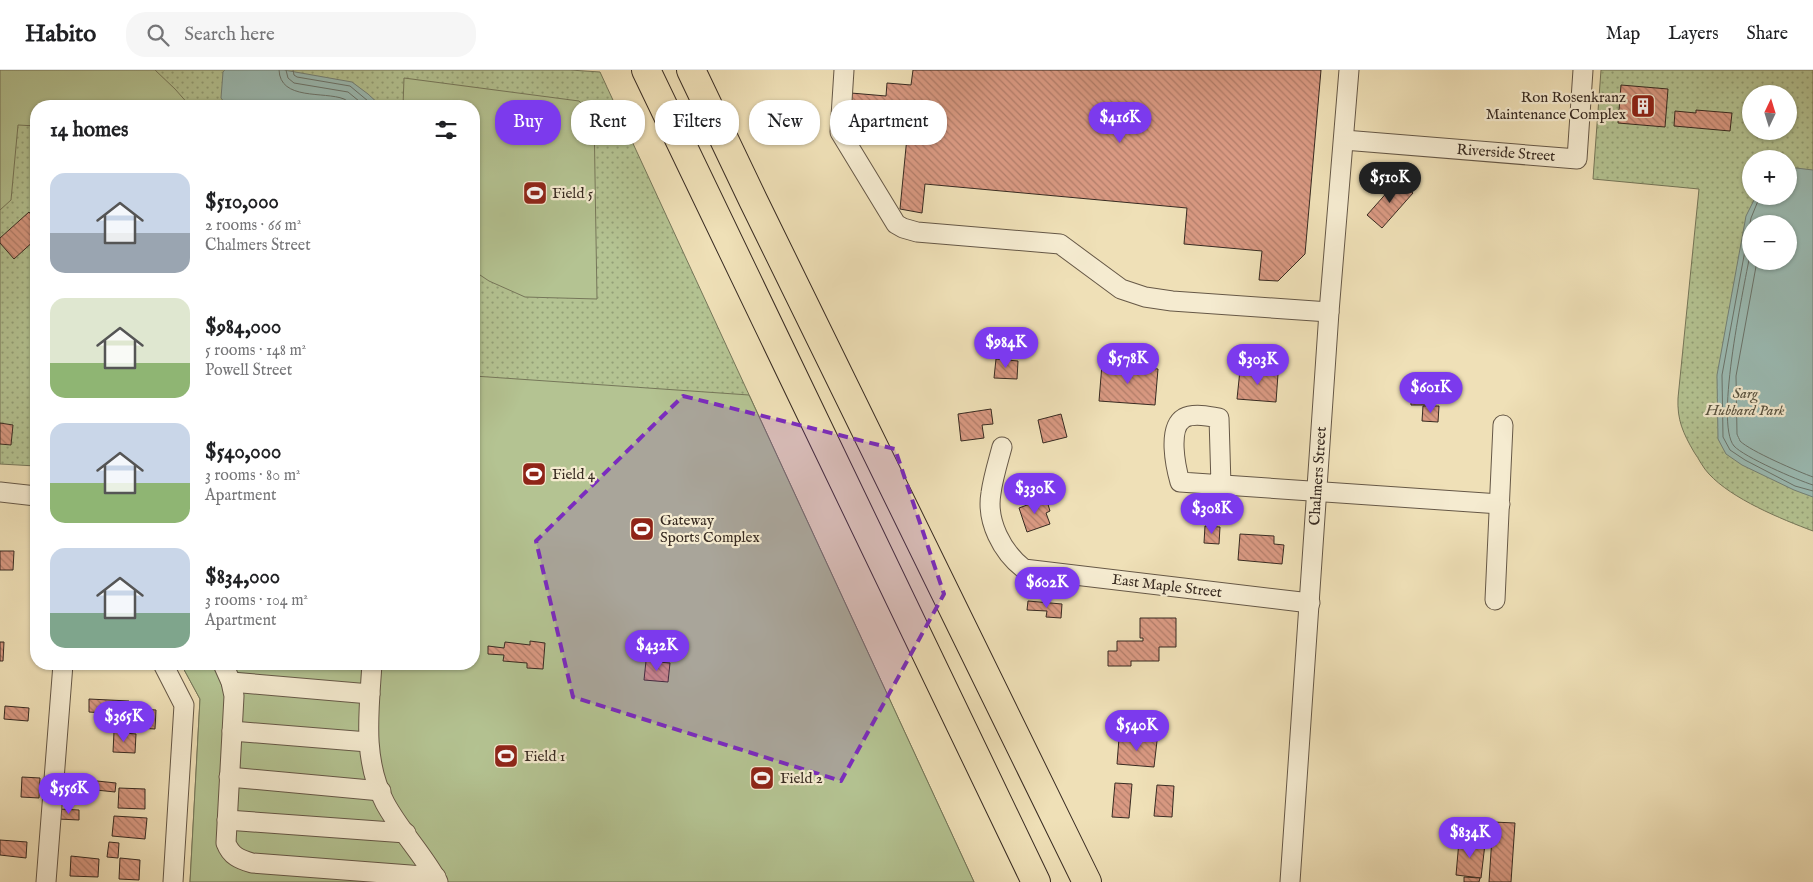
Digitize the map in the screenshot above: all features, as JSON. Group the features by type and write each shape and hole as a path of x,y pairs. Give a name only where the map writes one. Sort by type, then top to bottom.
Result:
{"highway":[{"path":"626,70 678,176 843,481"},
{"path":"646,70 1036,882"},
{"path":"691,70 1087,882"},
{"path":"708,70 753,200"}],"street":[{"path":"844,70 840,132 896,224 903,228 917,232 1060,244 1121,289 1145,297 1172,301 1330,312"},
{"name":"Chalmers Street","path":"1290,882 1349,70"},
{"name":"Riverside Street","path":"1344,140 1577,159 1583,70"},
{"path":"1494,600 1503,425"},
{"name":"East Maple Street","path":"1002,447 990,495 993,522 1002,546 1014,561 1024,569 1310,603"},
{"path":"1221,485 1500,504"},
{"path":"0,492 30,495"},
{"path":"46,882 63,670"},
{"path":"166,670 184,705 174,882"},
{"path":"226,670 234,696 226,843 229,850 238,859 252,863 437,880"},
{"path":"372,670 368,742 373,770 385,802 437,880"},
{"path":"231,682 370,694"},
{"path":"232,731 368,742"},
{"path":"229,777 381,791"},
{"path":"227,820 406,833"}],"highlighted area":[{"path":"683,396 895,449 944,594 841,781 573,697 536,541"}],"green space":[{"name":"Gateway Sports Complex","path":"0,70 570,70 600,72 613,100 571,100 571,145 634,145 974,882 190,882 200,699 184,670 480,670 480,100 30,100 30,466 0,464"},
{"path":"0,70 155,70 185,100 30,100 30,126 18,125 11,200 0,210"},
{"name":"Sarg Hubbard Park","path":"1601,70 1813,70 1813,531 1786,521 1730,492 1709,474 1703,466 1690,445 1682,426 1678,398 1699,189 1593,179"},
{"name":"Field 5","path":"404,78 571,100 571,145 594,145 597,299 525,297 480,275 480,100 403,100"},
{"name":"Gateway Sports Complex","path":"480,376 749,395 974,882 190,882 200,699 184,670 480,670"}],"water":[{"path":"225,70 284,70 352,82 374,100 222,100 221,98 223,72"},
{"path":"1797,168 1813,170 1813,497 1742,465 1726,454 1718,439 1717,375 1742,238 1742,270 1797,270 1797,215 1746,215 1752,205 1797,205"}],"building":[{"path":"913,70 1321,70 1305,254 1278,281 1259,280 1262,251 1184,244 1187,208 925,184 922,213 900,209 906,145 947,145 947,100 850,100 851,93 886,96 887,83 911,85"},
{"name":"Ron Rosenkranz Maintenance Complex","path":"1621,85 1668,89 1665,127 1618,123"},
{"path":"1696,110 1732,113 1730,131 1674,126 1675,111 1696,113"},
{"path":"1398,180 1413,193 1382,228 1367,215"},
{"path":"29,212 30,244 14,259 0,243 0,238"},
{"path":"996,359 1018,361 1017,379 994,378"},
{"path":"1102,364 1158,369 1155,405 1099,401"},
{"path":"1240,370 1278,374 1276,402 1237,399"},
{"path":"1411,393 1434,394 1434,405 1411,405"},
{"path":"1423,406 1439,406 1438,422 1422,421"},
{"path":"991,409 993,424 982,425 984,438 961,441 958,414"},
{"path":"1061,414 1067,437 1043,443 1038,420"},
{"path":"0,423 13,425 11,445 0,444"},
{"path":"1046,498 1050,511 1046,513 1050,524 1027,532 1019,508"},
{"path":"1205,526 1220,527 1219,544 1204,543"},
{"path":"1240,534 1274,536 1274,544 1284,545 1282,564 1238,560"},
{"path":"0,551 14,551 13,570 0,570"},
{"path":"1028,601 1062,604 1061,618 1046,617 1047,611 1027,610"},
{"path":"1140,618 1176,618 1176,647 1159,647 1159,661 1131,661 1131,666 1108,666 1108,651 1117,651 1117,641 1143,641 1143,638 1140,638"},
{"path":"530,641 545,643 543,669 527,668 527,663 503,661 504,655 488,654 488,646 504,648 505,642 530,645"},
{"path":"0,642 4,642 3,661 0,661"},
{"path":"646,661 670,663 668,682 644,680"},
{"path":"89,699 129,701 129,708 156,710 155,729 121,727 121,714 89,712"},
{"path":"5,706 29,708 28,721 4,719"},
{"path":"114,732 136,734 135,753 113,752"},
{"path":"1119,738 1157,741 1154,767 1117,764"},
{"path":"22,777 40,778 39,798 21,797"},
{"path":"97,781 116,783 115,792 96,790"},
{"path":"1115,783 1132,784 1129,818 1112,817"},
{"path":"1157,785 1174,786 1172,817 1154,816"},
{"path":"119,788 145,789 145,809 118,808"},
{"path":"59,809 79,810 79,820 58,819"},
{"path":"114,816 147,818 145,839 112,836"},
{"path":"1493,822 1515,823 1511,882 1489,882"},
{"path":"0,840 27,842 26,858 0,855"},
{"path":"1459,841 1485,844 1481,878 1456,875"},
{"path":"109,842 119,843 118,858 107,857"},
{"path":"71,856 99,859 98,877 70,876"},
{"path":"120,858 140,860 139,880 119,879"},
{"path":"1464,877 1480,878 1479,882 1464,882"}],"place":[{"name":"Ron Rosenkranz Maintenance Complex","path":"1643,106"},
{"name":"Field 5","path":"535,193"},
{"name":"Field 4","path":"534,474"},
{"name":"Gateway Sports Complex","path":"642,529"},
{"name":"Field 1","path":"506,756"},
{"name":"Field 2","path":"762,778"}]}
